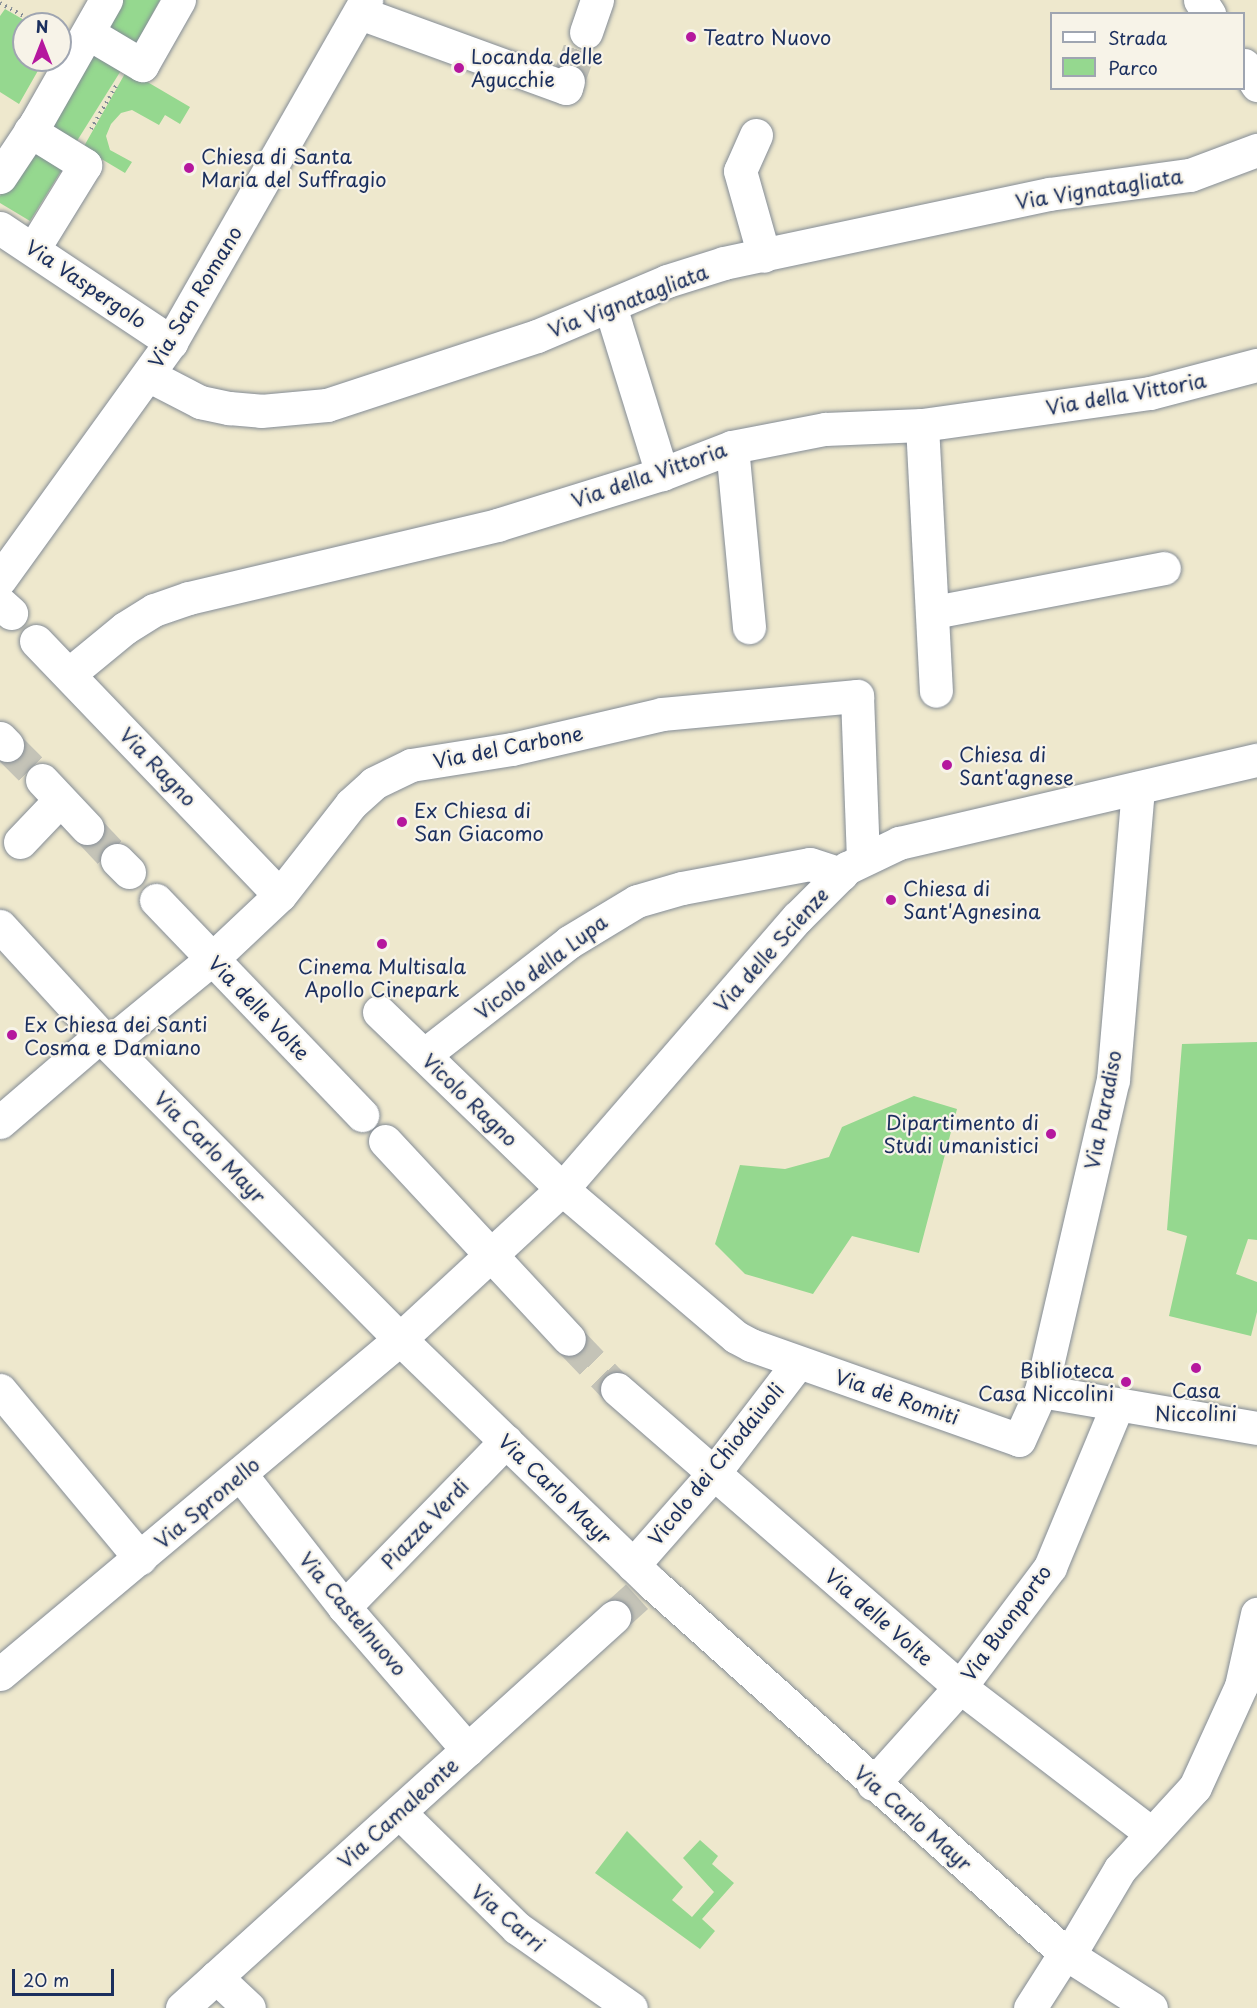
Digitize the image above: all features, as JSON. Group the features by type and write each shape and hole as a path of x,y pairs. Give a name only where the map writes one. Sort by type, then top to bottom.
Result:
{"street":[{"path":"0,177 30,131 106,0"},
{"path":"88,33 142,65 179,0"},
{"path":"586,32 597,0"},
{"path":"363,7 566,88 568,81"},
{"name":"Via San Romano","path":"0,579 162,383 171,342 363,7"},
{"path":"1245,67 1257,86"},
{"path":"30,131 85,165 34,249"},
{"path":"756,135 740,171 764,256"},
{"name":"Via Vignatagliata","path":"162,383 200,402 261,411 327,405 526,340 667,281 724,263 1049,194 1190,175 1257,150"},
{"name":"Via Vaspergolo","path":"0,228 171,342"},
{"path":"610,306 662,474"},
{"name":"Via della Vittoria","path":"69,674 125,628 154,610 180,601 497,525 662,474 732,447 825,429 922,425 1150,393 1257,365"},
{"path":"922,425 934,612 936,691"},
{"path":"732,447 749,627"},
{"path":"934,612 1164,568"},
{"name":"Via Ragno","path":"36,641 280,895"},
{"name":"Via del Carbone","path":"0,1122 49,1079 212,959 280,895 351,804 374,783 411,765 512,749 662,714 857,696 852,865"},
{"name":"Via delle Scienze","path":"400,1339 490,1253 562,1189 852,865 899,843 1257,760"},
{"name":"Via Paradiso","path":"1041,1391 1113,1080 1138,788"},
{"path":"20,842 51,790 87,828"},
{"name":"Vicolo della Lupa","path":"424,1055 569,942 637,902 682,888 802,865 852,865"},
{"name":"Via delle Volte","path":"156,900 362,1115"},
{"name":"Via Carlo Mayr","path":"0,926 104,1040 400,1339 506,1441 634,1591 873,1784 1065,1953 1151,2008"},
{"name":"Vicolo Ragno","path":"379,1012 562,1189"},
{"path":"385,1141 569,1339"},
{"name":"Via dè Romiti","path":"562,1189 736,1337 798,1363 1020,1440 1041,1391"},
{"name":"Via Spronello","path":"4,1669 241,1475 400,1339"},
{"name":"Vicolo dei Chiodaiuoli","path":"634,1591 713,1474 798,1363"},
{"name":"Via delle Volte","path":"617,1389 960,1687 1151,1833"},
{"path":"0,1390 140,1558"},
{"path":"1041,1391 1117,1406 1257,1428"},
{"name":"Via Buonporto","path":"873,1784 960,1687 1050,1568 1117,1406"},
{"name":"Piazza Verdi","path":"344,1607 506,1441"},
{"name":"Via Castelnuovo","path":"241,1475 344,1607 468,1750"},
{"name":"Via Camaleonte","path":"182,2008 468,1750 634,1591"},
{"path":"1030,2008 1065,1953 1075,1945 1120,1869 1195,1787 1249,1690 1257,1614"},
{"name":"Via Carri","path":"399,1812 517,1928 631,2008"},
{"path":"216,1977 249,2008"}],"path":[{"path":"0,3 16,12"},
{"path":"74,158 132,59"}],"green space":[{"path":"122,0 160,0 135,46 105,30"},
{"path":"5,9 12,13 12,72 37,72 19,104 0,92 0,16"},
{"path":"95,48 124,66 75,144 46,126"},
{"path":"127,70 190,107 180,124 165,115 159,125 132,110 121,113 111,124 106,136 110,150 132,162 125,173 83,148"},
{"path":"31,148 63,168 30,221 0,203 0,196"},
{"path":"1257,1042 1257,1240 1248,1239 1236,1274 1257,1282 1257,1312 1251,1336 1169,1316 1187,1236 1167,1230 1182,1044"},
{"path":"914,1096 957,1109 919,1253 852,1236 813,1294 745,1274 715,1244 740,1165 785,1169 829,1157 842,1127"},
{"path":"627,1831 683,1887 672,1900 692,1917 714,1892 683,1858 700,1840 718,1856 712,1864 734,1883 702,1919 715,1931 700,1949 595,1873"}],"tunnel":[{"path":"568,81 586,32"},
{"path":"7,745 42,780"},
{"path":"87,828 117,860"},
{"path":"569,1339 617,1389"},
{"path":"614,1617 637,1596"}],"place":[{"name":"Teatro Nuovo","path":"691,37"},
{"name":"Locanda delle Agucchie","path":"459,68"},
{"name":"Chiesa di Santa Maria del Suffragio","path":"189,168"},
{"name":"Chiesa di Sant'agnese","path":"947,765"},
{"name":"Ex Chiesa di San Giacomo","path":"402,822"},
{"name":"Chiesa di Sant'Agnesina","path":"891,900"},
{"name":"Cinema Multisala Apollo Cinepark","path":"382,944"},
{"name":"Ex Chiesa dei Santi Cosma e Damiano","path":"12,1035"},
{"name":"Dipartimento di Studi umanistici","path":"1051,1134"},
{"name":"Casa Niccolini","path":"1196,1368"},
{"name":"Biblioteca Casa Niccolini","path":"1126,1382"}]}
